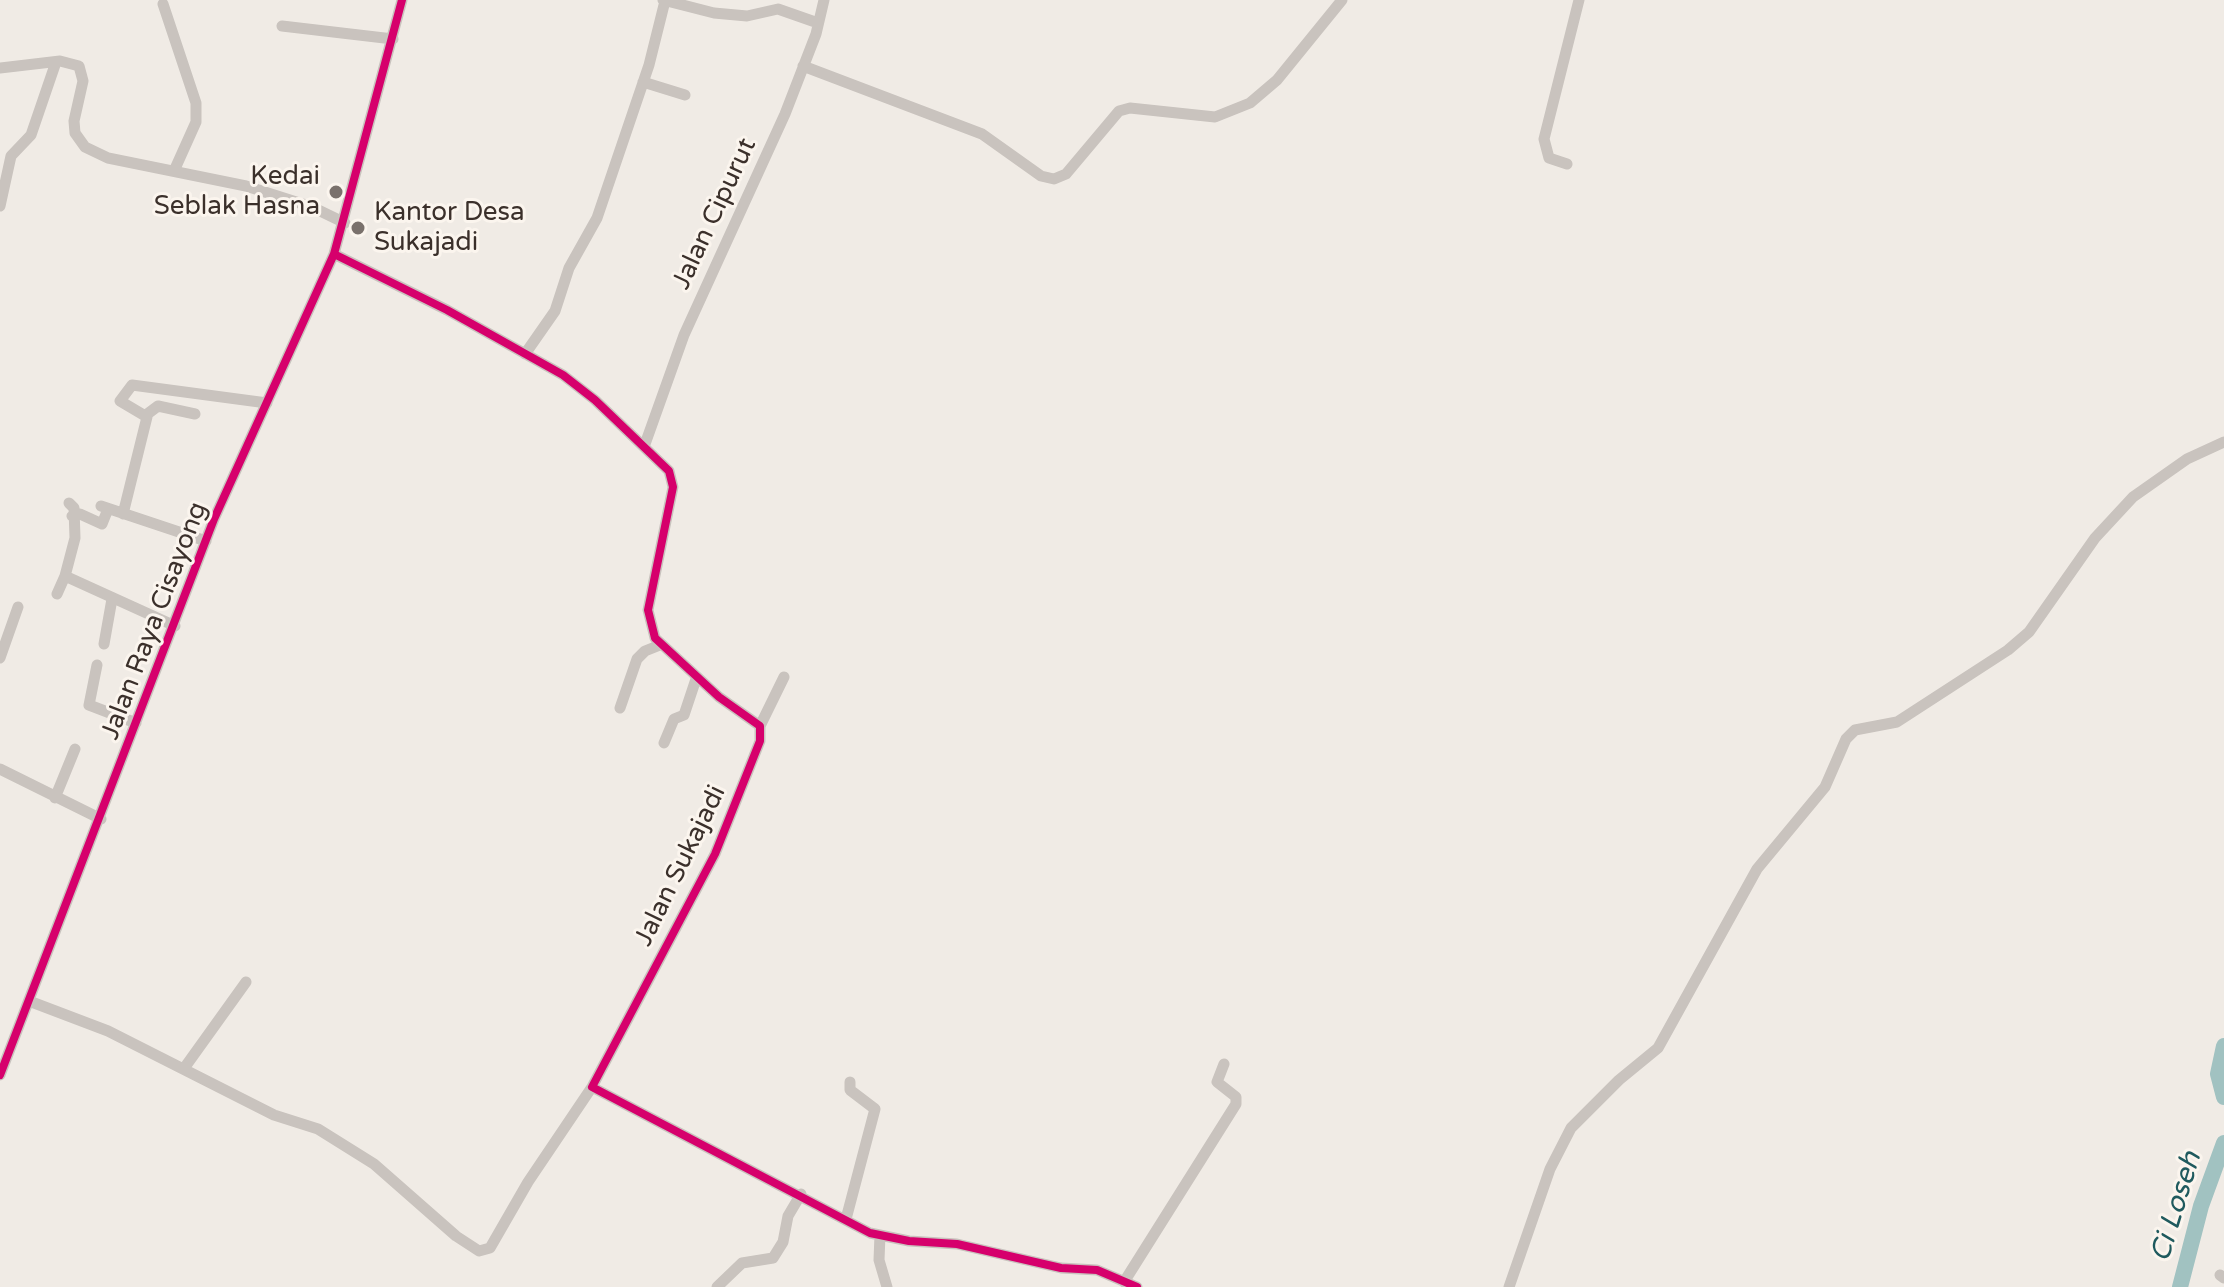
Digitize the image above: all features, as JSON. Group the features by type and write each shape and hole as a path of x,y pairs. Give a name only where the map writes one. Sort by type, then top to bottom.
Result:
{"street":[{"name":"Jalan Raya Cisayong","path":"0,1075 206,541 334,254 345,223 402,0"},
{"path":"525,354 555,311 569,268 597,218 643,82 664,0 714,13 747,16 778,9 818,23"},
{"name":"Jalan Cipurut","path":"644,447 684,335 766,157 803,66 824,0"},
{"path":"803,66 982,134 1041,176 1054,179 1066,174 1119,111 1130,108 1215,117 1250,103 1277,80 1342,0"},
{"path":"1567,164 1549,158 1544,139 1579,0"},
{"path":"163,4 196,103 196,122 174,171"},
{"path":"282,26 393,39"},
{"path":"0,206 11,156 31,135 56,62"},
{"path":"0,68 56,62 72,63 83,71 74,121 78,141 108,158 246,186 312,207 345,223"},
{"path":"643,82 685,95"},
{"path":"334,254 563,375 595,400 669,471 673,487 648,610 655,638 696,679 760,726"},
{"path":"146,415 120,401 132,385 267,403"},
{"path":"123,514 146,415 158,406 195,414"},
{"path":"1509,1287 1550,1169 1571,1128 1619,1080 1658,1048 1757,869 1825,787 1846,739 1855,730 1897,722 2008,650 2029,632 2095,538 2133,497 2187,459 2224,442"},
{"path":"57,594 74,544 74,508 69,503"},
{"path":"72,516 80,514 102,524 105,508 157,522 206,541"},
{"path":"65,576 175,626"},
{"path":"104,644 112,599"},
{"path":"0,658 18,607"},
{"path":"620,708 637,659 641,653 660,645"},
{"path":"97,665 89,705 136,723"},
{"name":"Jalan Sukajadi","path":"185,1067 274,1115 318,1129 363,1157 470,1248 483,1252 490,1248 528,1182 592,1087 715,854 760,741 760,726 784,677"},
{"path":"664,743 674,719 684,715 696,679"},
{"path":"55,798 75,749"},
{"path":"0,769 101,819"},
{"path":"29,1001 108,1031 185,1067 246,982"},
{"path":"1124,1282 1236,1104 1236,1097 1217,1082 1224,1064"},
{"path":"846,1219 875,1109 850,1090 850,1082"},
{"path":"592,1087 880,1235 957,1244 1061,1268 1097,1270 1137,1287"},
{"path":"717,1287 742,1263 768,1261 778,1253 784,1224 801,1194"},
{"path":"880,1235 879,1260 887,1287"}],"waterway":[{"name":"Ci Loseh","path":"2224,1046 2218,1074 2224,1097"},
{"name":"Ci Loseh","path":"2180,1287 2201,1206 2224,1143"}],"cycle path":[{"path":"0,1075 214,519 334,254 402,0"},
{"path":"334,254 447,310 563,375 595,400 669,471 673,487 648,610 655,638 719,697 760,726 760,741 715,854 592,1087 870,1233 909,1241 957,1244 1061,1268 1097,1270 1137,1287"}],"place":[{"name":"Kedai Seblak Hasna","path":"336,192"},
{"name":"Kantor Desa Sukajadi","path":"358,228"}]}
